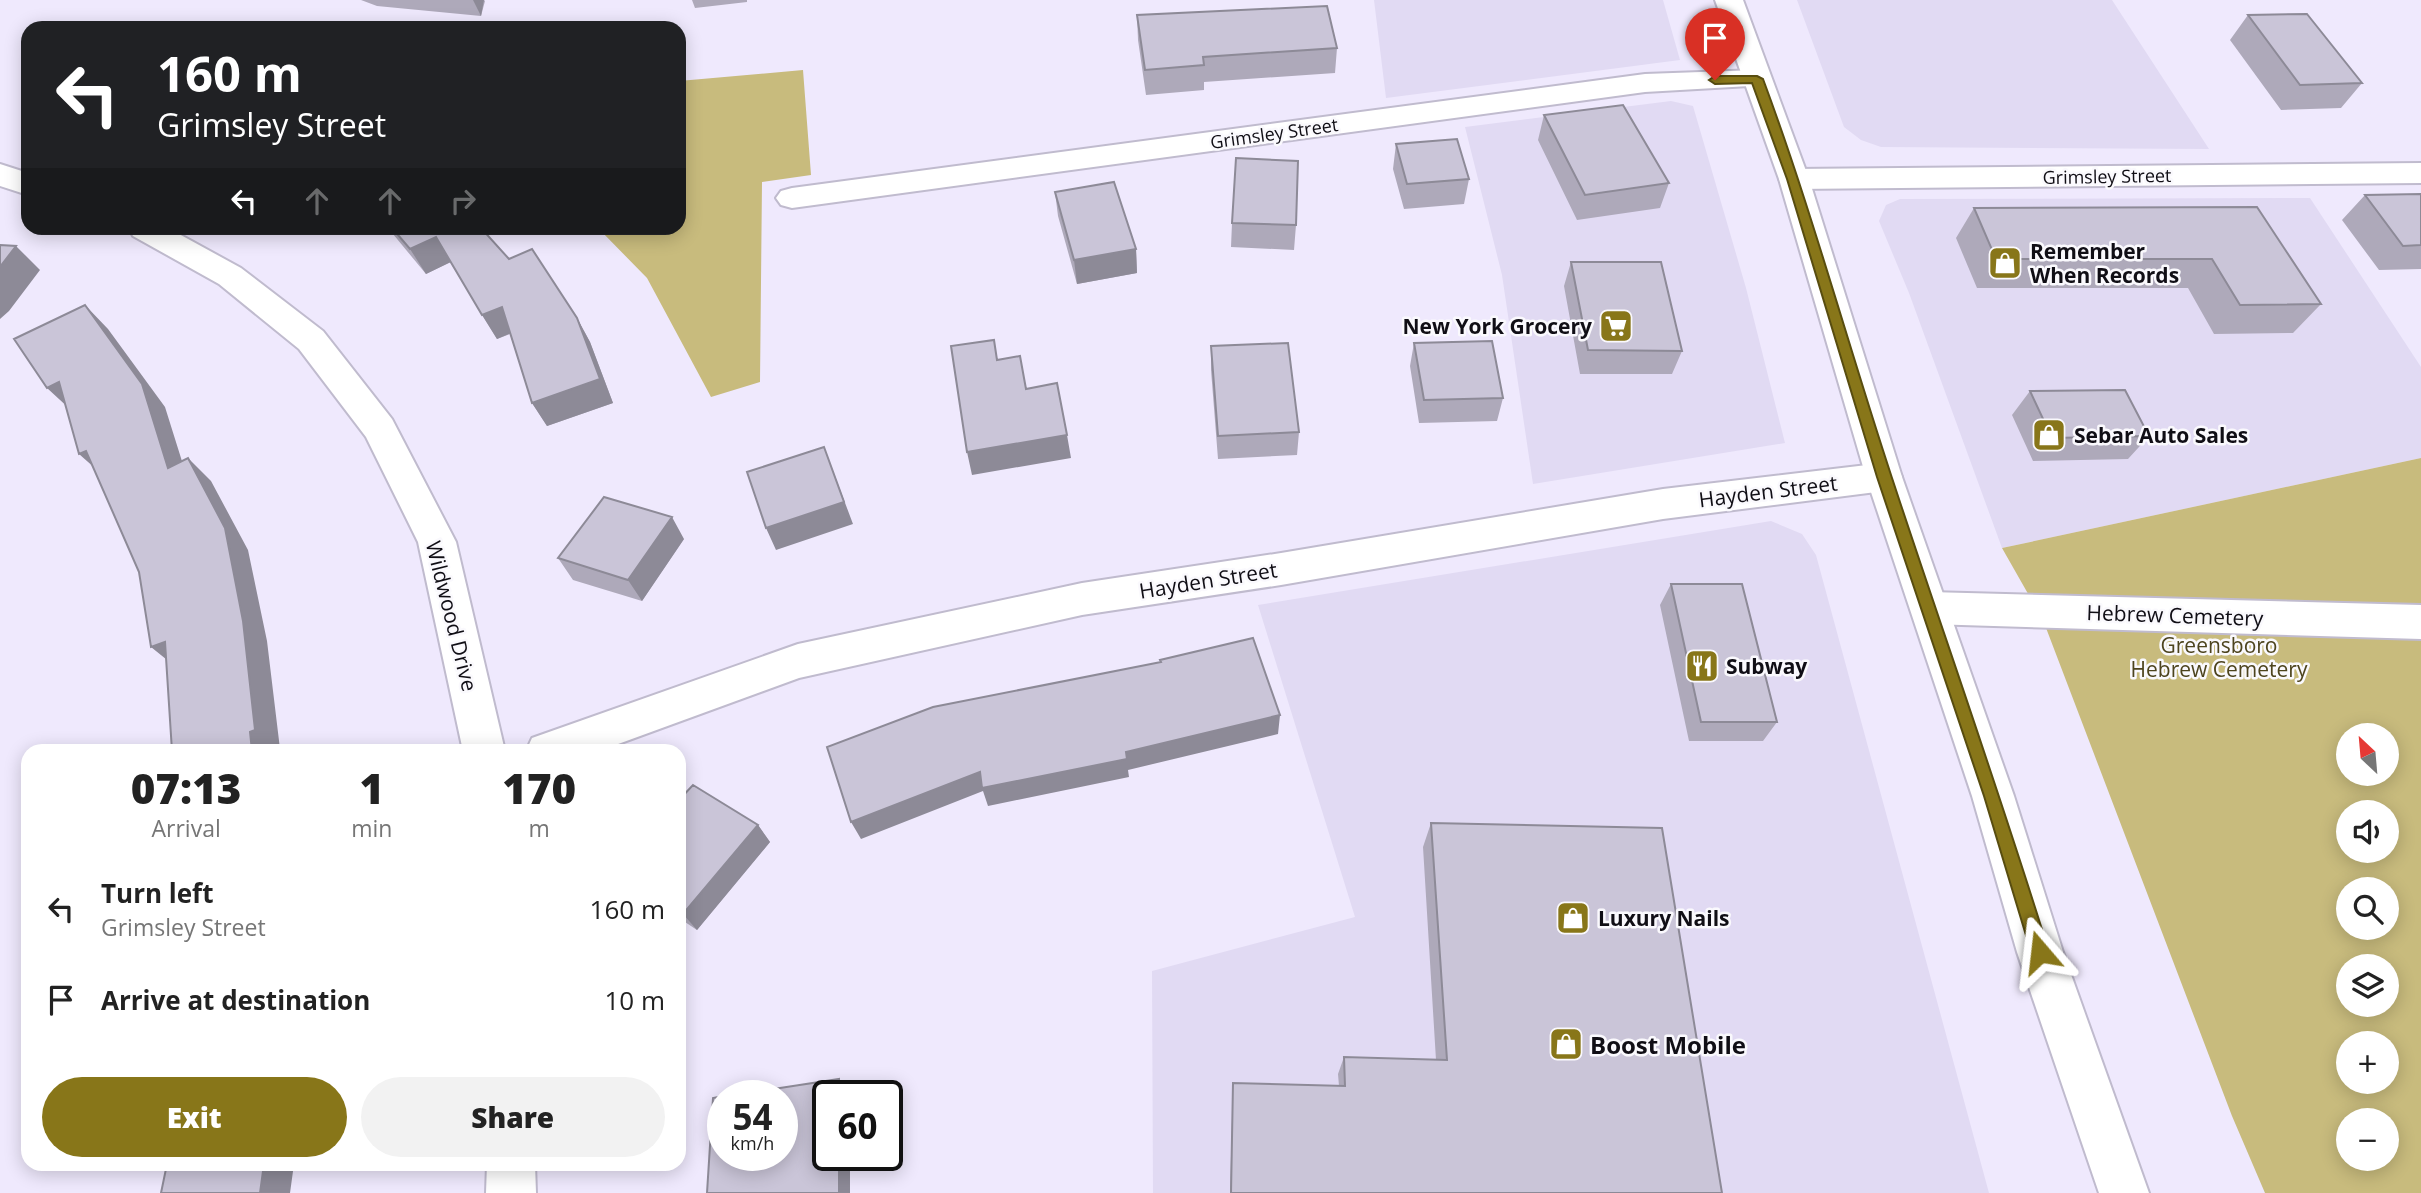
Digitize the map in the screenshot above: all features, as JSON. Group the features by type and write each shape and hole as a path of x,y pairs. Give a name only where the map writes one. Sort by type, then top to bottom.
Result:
{"street":[{"path":"1729,0 1794,179 1884,477 1993,796 2040,952 2124,1193"},
{"name":"Grimsley Street","path":"792,198 1645,83 1757,79"},
{"name":"Grimsley Street","path":"1794,179 2421,173"},
{"name":"Wildwood Drive","path":"157,235 230,275 311,340 379,429 437,542 482,744"},
{"name":"Hayden Street","path":"567,744 798,661 1082,599 1281,569 1663,504 1884,477"},
{"name":"Hebrew Cemetery","path":"1929,608 2421,622"},
{"path":"510,1193 511,1171"}],"shaded area":[{"path":"1374,0 1663,0 1680,60 1386,98"},
{"path":"1797,0 2112,0 2209,149 1881,147 1861,140 1844,127"},
{"path":"1671,101 1693,106 1746,288 1785,443 1533,484 1502,275 1465,127"},
{"path":"2310,198 2421,367 2421,458 2002,548 1909,293 1879,221 1886,205 1900,199"},
{"path":"1771,521 1802,534 1816,555 1989,1193 1153,1193 1152,971 1355,917 1258,605"}],"green space":[{"path":"803,70 811,175 762,182 760,382 711,397 647,278 605,235 686,235 686,80"},
{"name":"Greensboro Hebrew Cemetery","path":"2421,458 2421,1193 2265,1193 2232,1116 2043,620 2002,548"}],"building":[{"path":"1327,6 1337,48 1203,57 1204,65 1145,70 1137,15"},
{"path":"2307,14 2362,83 2300,85 2248,15"},
{"path":"1623,105 1669,183 1585,195 1544,115"},
{"path":"1457,139 1469,179 1407,184 1396,144"},
{"path":"1236,158 1298,161 1296,225 1232,223"},
{"path":"1114,182 1136,249 1074,260 1055,192"},
{"path":"2421,194 2421,245 2403,246 2365,195"},
{"path":"2257,207 2321,304 2240,305 2212,259 1996,259 1974,208"},
{"path":"398,235 487,235 509,259 532,249 577,318 600,379 532,403 502,307 482,315 436,237 410,249"},
{"path":"0,245 16,246 0,267"},
{"path":"1571,262 1661,262 1682,351 1588,350"},
{"path":"85,305 142,384 168,468 188,458 225,528 243,621 255,730 250,732 251,744 172,744 165,642 151,647 139,572 86,451 79,454 59,382 47,388 14,339"},
{"path":"994,340 997,360 1020,356 1026,389 1057,383 1067,435 967,452 951,346"},
{"path":"1492,341 1503,398 1424,400 1414,343"},
{"path":"1288,343 1299,432 1218,436 1211,346"},
{"path":"2125,390 2149,436 2052,438 2030,391"},
{"path":"824,447 844,502 766,528 747,472"},
{"path":"604,497 672,517 628,580 558,558"},
{"path":"1671,584 1742,584 1777,722 1701,722"},
{"path":"1253,638 1280,715 1126,752 1127,759 982,788 980,772 851,822 827,747 933,707 1161,662 1160,660"},
{"path":"693,785 758,825 686,910 686,792"},
{"path":"1431,823 1662,828 1722,1193 1231,1193 1233,1083 1345,1086 1344,1057 1447,1060"},
{"path":"812,1083 812,1171 839,1171 839,1193 707,1193 708,1171 798,1171 798,1085"},
{"path":"166,1171 263,1171 260,1193 161,1193"}],"place":[{"name":"Remember When Records","path":"2005,263"},
{"name":"New York Grocery","path":"1616,326"},
{"name":"Sebar Auto Sales","path":"2049,435"},
{"name":"Subway","path":"1702,666"},
{"name":"Luxury Nails","path":"1573,918"},
{"name":"Boost Mobile","path":"1566,1044"}],"route":[{"path":"1715,80 1757,79 1794,179 1884,477 1993,796 2040,952"}]}
